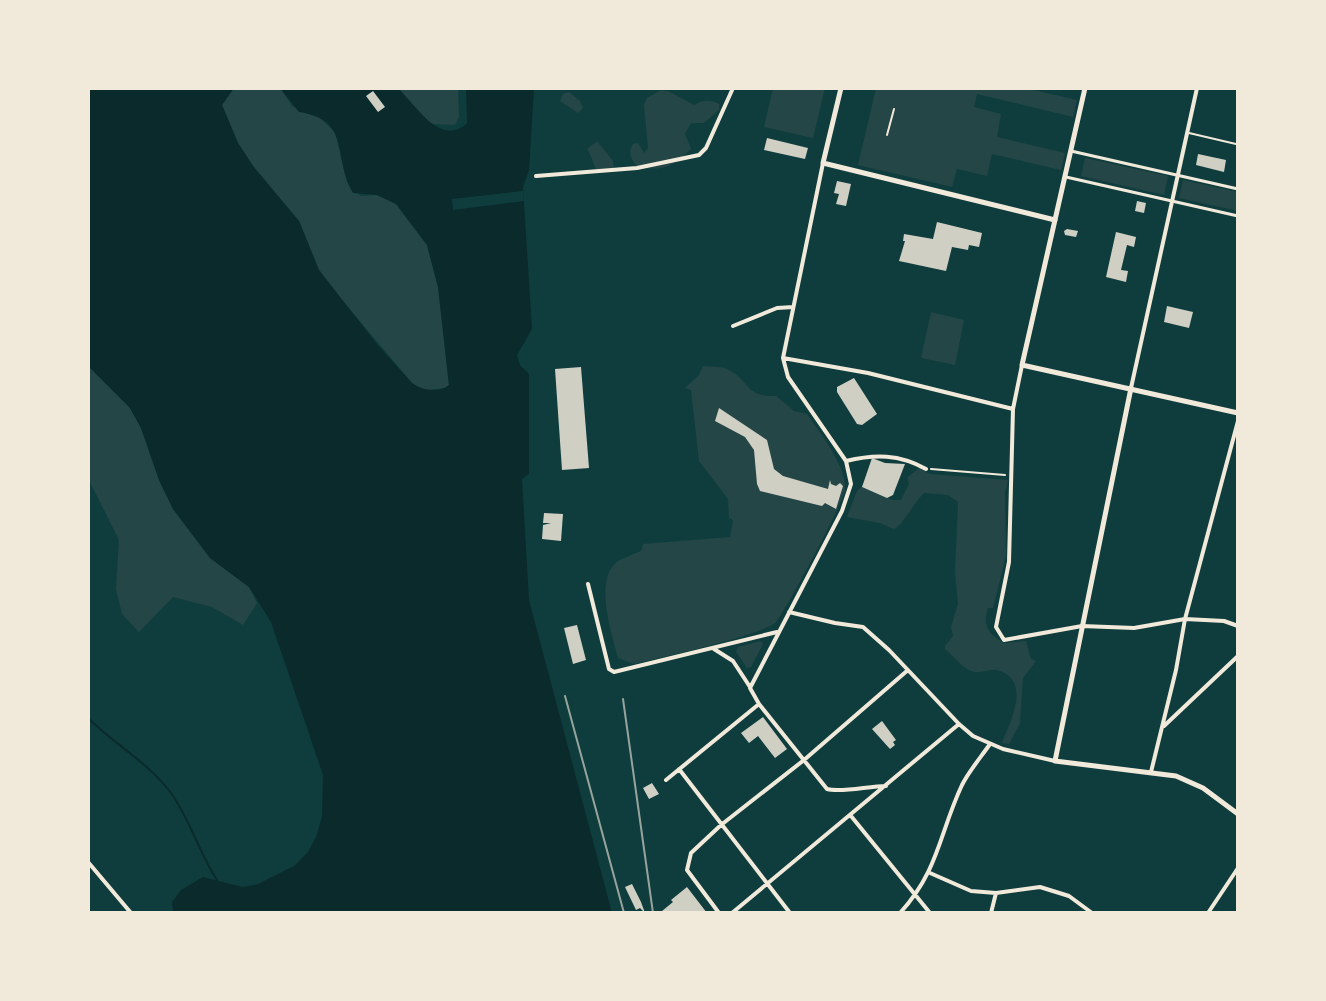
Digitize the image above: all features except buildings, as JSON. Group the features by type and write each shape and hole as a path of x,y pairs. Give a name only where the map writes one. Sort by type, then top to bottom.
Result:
{"street":[{"path":"536,176 637,168 699,155 706,148 733,88"},
{"path":"750,688 834,527 851,484 846,461 788,377 783,358 841,88"},
{"path":"1085,88 1013,409 1009,562 996,627 1004,640 1082,626 1134,628 1185,619 1224,621 1238,626"},
{"path":"1055,761 1131,388 1197,88"},
{"path":"1071,151 1238,189"},
{"path":"823,163 1055,220"},
{"path":"1065,177 1238,216"},
{"path":"733,326 777,308 793,307"},
{"path":"783,358 868,373 1013,409"},
{"path":"1022,365 1238,413"},
{"path":"1151,772 1185,619 1238,421"},
{"path":"846,461 870,456 893,456 926,469"},
{"path":"588,584 609,669 614,672 777,632"},
{"path":"789,612 863,627 959,724 973,736 990,744 1055,761 1151,772 1190,780 1238,814"},
{"path":"714,649 733,661 759,704 827,789 835,791 886,786"},
{"path":"1162,728 1238,656"},
{"path":"719,913 687,870 691,853 908,670"},
{"path":"666,780 759,704"},
{"path":"732,913 959,724"},
{"path":"900,913 930,873 963,784 990,744"},
{"path":"679,769 790,913"},
{"path":"851,816 930,913"},
{"path":"88,862 131,913"},
{"path":"1208,913 1238,868"},
{"path":"930,873 971,891 996,893 1040,887 1069,896 1092,913"},
{"path":"991,913 996,893"}],"lane":[{"path":"1187,133 1236,144"}],"path":[{"path":"887,135 894,109"},
{"path":"926,469 1011,476"}],"shaded area":[{"path":"88,88 234,88 222,105 238,143 299,221 319,270 412,383 431,390 449,385 438,287 427,245 396,204 377,195 353,193 334,131 316,116 299,112 280,88 398,88 429,121 448,130 467,123 466,88 534,88 529,170 523,187 532,329 517,355 520,365 529,374 529,474 522,479 529,600 612,913 173,913 172,902 181,890 203,877 243,887 258,884 294,866 308,852 316,837 322,817 323,775 271,622 249,587 210,558 173,509 130,408 88,366"},
{"path":"234,88 280,88 292,106 319,117 335,132 347,182 361,196 377,195 396,204 427,245 438,287 448,388 424,390 412,383 319,270 299,221 238,143 222,105"},
{"path":"398,88 458,88 459,117 455,125 431,124"},
{"path":"773,88 825,88 813,138 764,127"},
{"path":"876,88 1025,88 1077,100 1073,117 977,94 974,107 1001,114 997,137 1065,153 1061,170 992,154 987,176 957,169 952,187 858,165"},
{"path":"661,90 694,105 715,102 719,104 719,110 704,123 691,123 685,134 691,149 678,160 661,168 637,168 630,153 631,147 638,143 644,153 648,148 644,105 647,98"},
{"path":"569,92 583,108 578,113 560,101 563,94"},
{"path":"597,141 613,161 614,169 599,173 597,170 587,149"},
{"path":"1085,158 1168,176 1164,195 1081,176"},
{"path":"1183,180 1238,192 1238,211 1179,198"},
{"path":"931,312 964,320 955,365 921,358"},
{"path":"88,366 130,408 173,509 210,558 249,587 257,603 243,625 212,607 173,597 139,632 122,614 116,589 119,540 88,478"},
{"path":"703,366 729,370 753,391 776,396 794,411 807,414 842,471 845,490 814,557 776,622 732,639 634,664 618,658 612,635 605,593 611,569 618,561 641,551 643,544 730,537 733,520 729,518 728,499 699,461 691,390 685,388 699,375"},
{"path":"919,468 930,474 1008,480 1005,492 1006,556 993,608 988,608 986,614 986,624 990,632 1004,643 1026,641 1031,659 1036,661 1023,678 1020,723 1009,744 1002,743 1017,694 1010,676 993,670 971,671 945,649 953,636 951,627 958,604 955,573 958,502 948,495 924,493 894,529 847,517 857,491 862,487 893,500 901,500 909,484 907,478"},
{"path":"761,641 763,644 751,667 747,668 736,652 738,647"}],"pier":[{"path":"523,191 524,201 453,210 452,199"}],"waterway":[{"path":"88,718 152,772 171,793 217,880"}],"railway":[{"path":"565,696 624,913"},
{"path":"623,699 653,913"}]}
